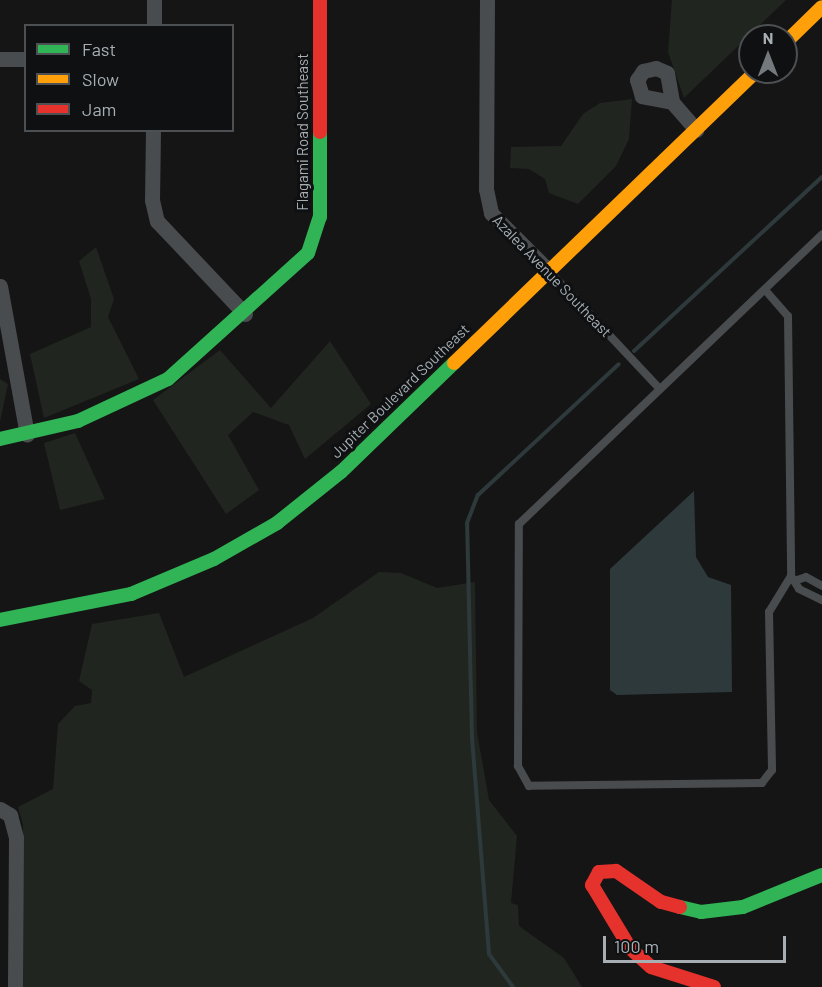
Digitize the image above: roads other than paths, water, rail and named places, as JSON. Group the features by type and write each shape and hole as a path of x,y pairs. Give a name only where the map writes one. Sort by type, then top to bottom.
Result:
{"street":[{"path":"154,0 154,24"},
{"name":"Flagami Road Southeast","path":"0,439 27,435 130,401 168,379 245,314 308,253 317,234 320,0"},
{"name":"Azalea Avenue Southeast","path":"487,0 486,189 491,213 548,270"},
{"path":"798,30 822,7"},
{"path":"0,59 24,59"},
{"name":"Jupiter Boulevard Southeast","path":"0,620 131,594 214,559 277,523 341,472 743,84"},
{"path":"672,102 696,130"},
{"path":"153,132 152,200 158,221 245,314"},
{"path":"0,286 27,435"},
{"path":"0,809 10,815 16,838 15,987"},
{"path":"714,987 651,968 630,948 598,903 592,885 599,872 626,875 661,902 701,912 743,907 822,875"}],"lane":[{"path":"822,234 766,291 519,524 518,766 529,786 762,783 772,770 768,612 794,578 806,577 822,586"},
{"name":"Azalea Avenue Southeast","path":"548,270 660,389"},
{"path":"766,291 788,316 794,578 799,589 822,600"}],"waterway":[{"path":"634,351 822,177"},
{"path":"513,987 489,954 472,738 467,523 478,495 619,364"}]}
